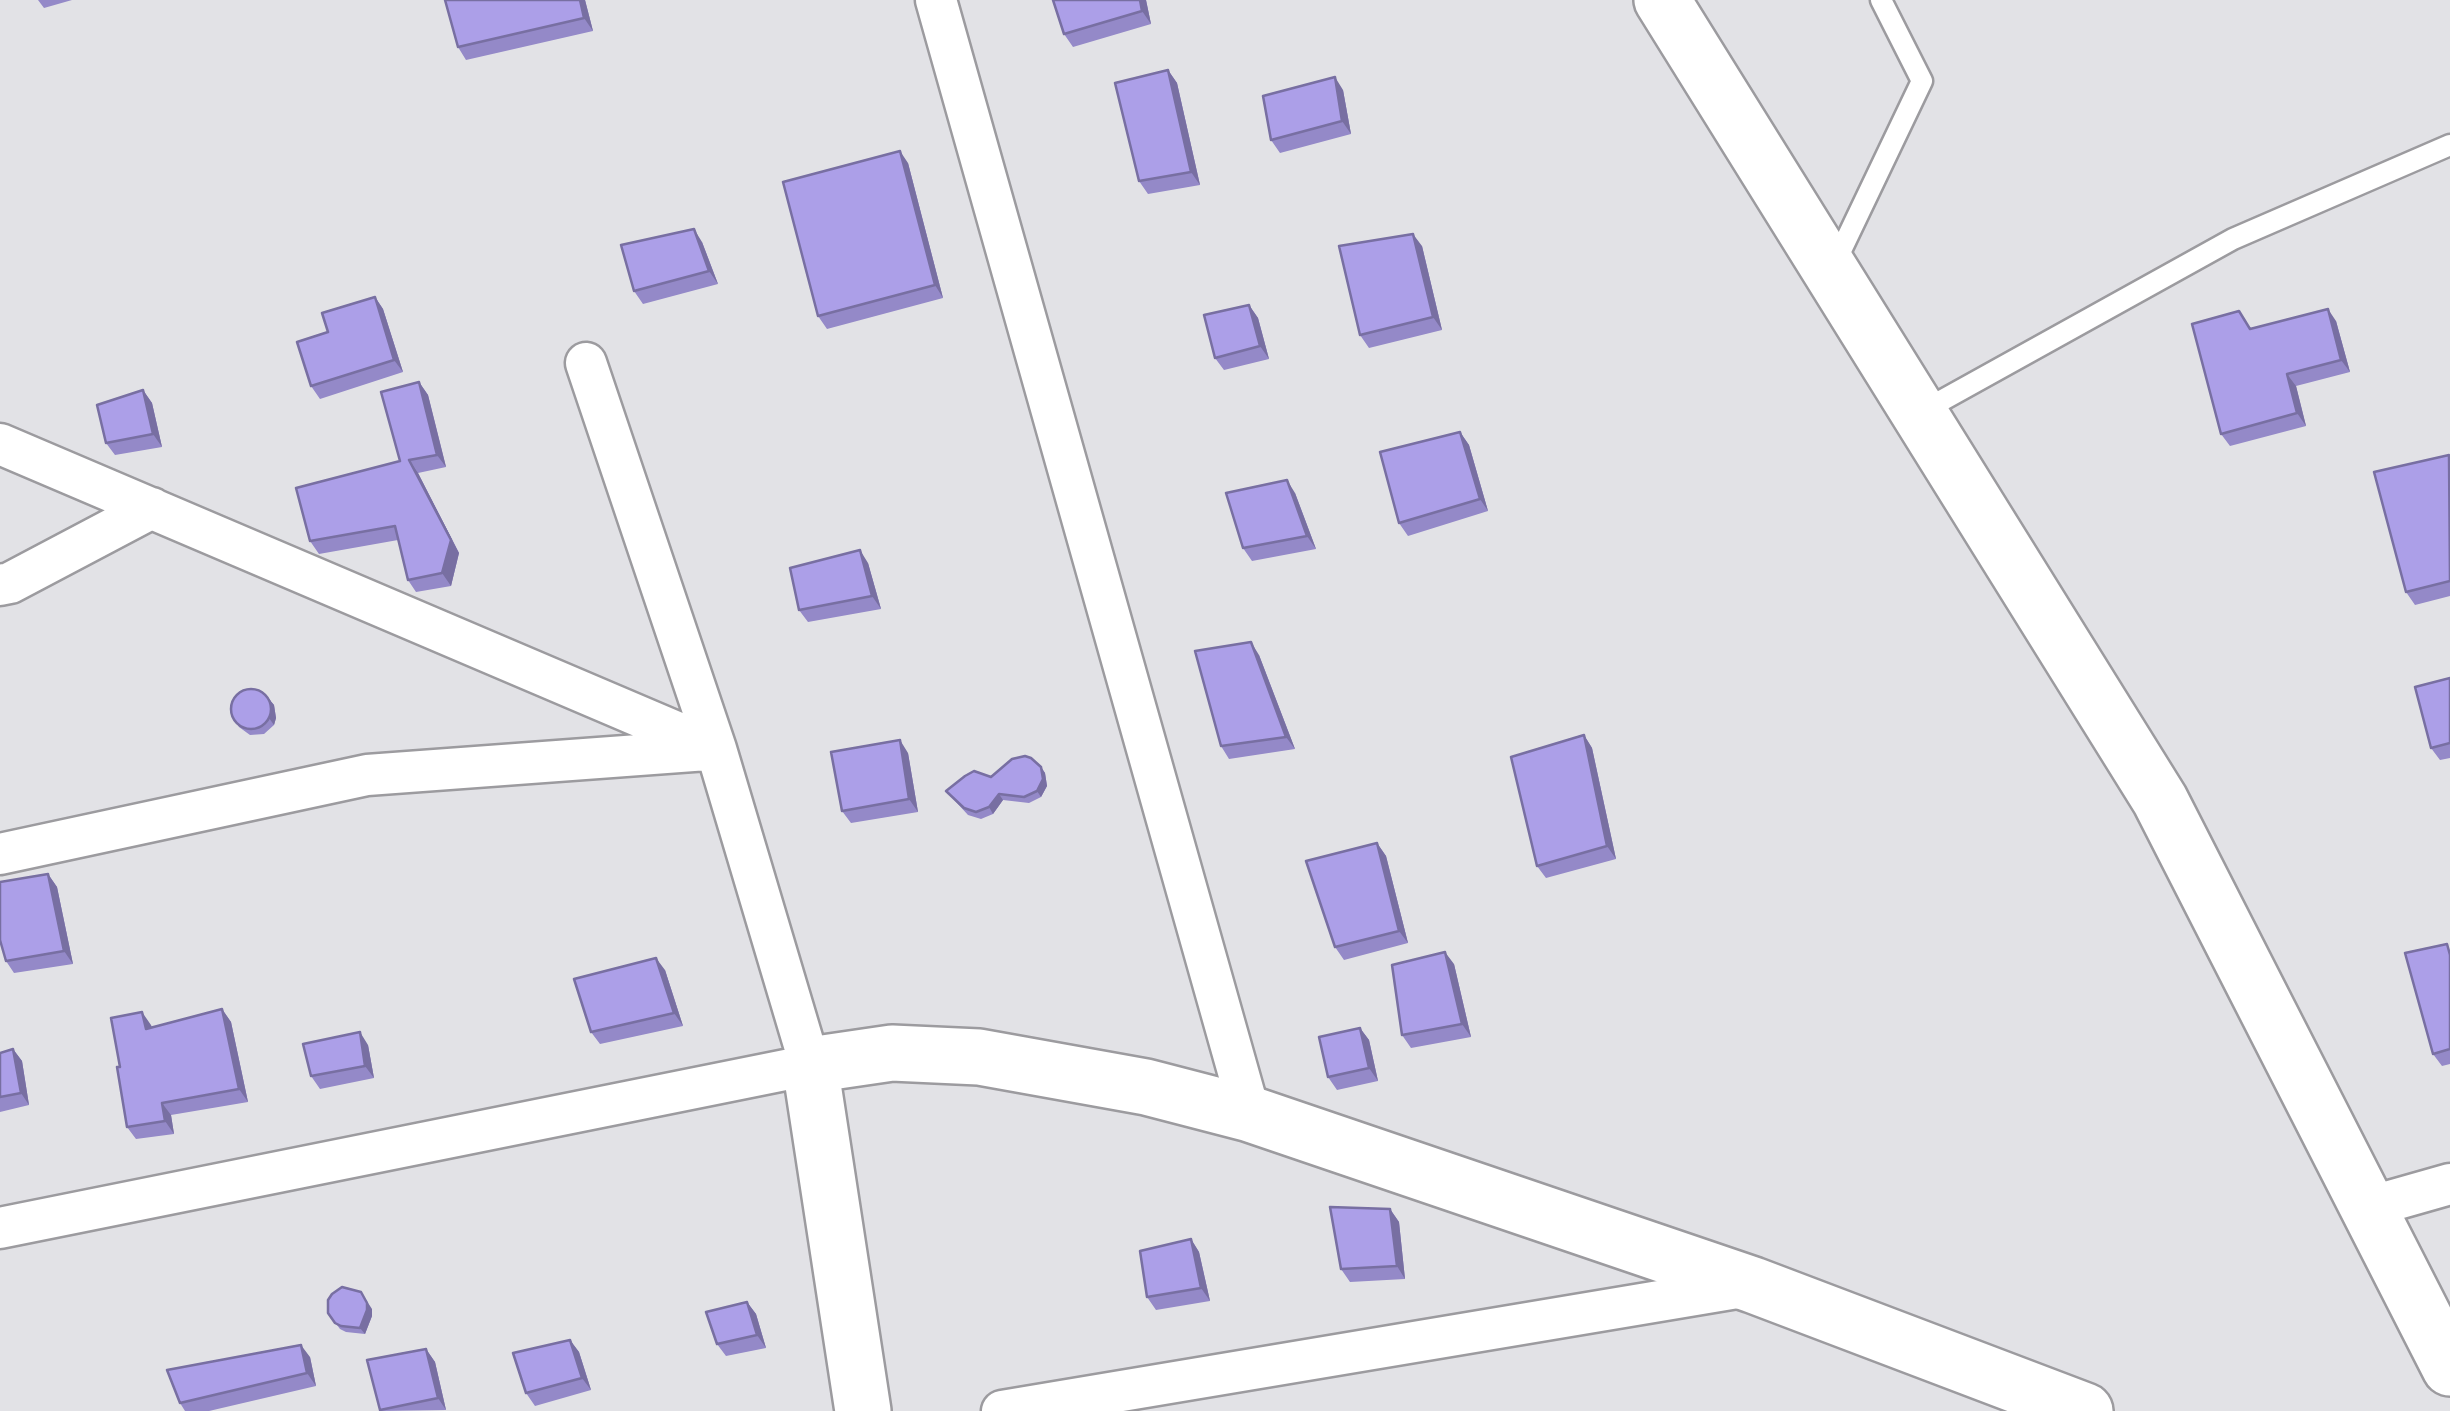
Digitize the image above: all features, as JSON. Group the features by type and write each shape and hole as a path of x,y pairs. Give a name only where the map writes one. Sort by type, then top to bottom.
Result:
{"main road":[{"path":"1662,0 2160,800 2450,1368"},
{"path":"863,1411 810,1065 892,1053 979,1057 1146,1087 1250,1114 1752,1285 2085,1411"}],"street":[{"path":"936,0 1250,1114"},
{"path":"0,1228 810,1065 716,749 586,363"},
{"path":"0,444 716,749"},
{"path":"0,585 152,508"},
{"path":"0,854 367,774 716,749"},
{"path":"2369,1207 2450,1184"},
{"path":"1002,1411 1752,1285"}],"lane":[{"path":"1831,272 1922,81 1881,0"},
{"path":"1919,413 2233,239 2450,144"}],"building":[{"path":"445,0 580,0 584,18 458,47"},
{"path":"1053,0 1140,0 1142,11 1064,34"},
{"path":"1168,70 1191,172 1139,181 1115,83"},
{"path":"1335,77 1342,121 1271,140 1263,96"},
{"path":"900,151 935,285 818,316 783,182"},
{"path":"694,229 709,271 634,291 621,245"},
{"path":"1413,234 1433,317 1360,335 1339,246"},
{"path":"375,297 394,360 311,386 297,342 328,332 322,313"},
{"path":"1249,305 1260,346 1215,358 1204,315"},
{"path":"2328,309 2341,360 2287,374 2297,413 2221,434 2192,324 2239,311 2250,329"},
{"path":"419,382 437,455 409,460 451,540 442,573 408,580 395,526 310,541 296,488 400,461 381,392"},
{"path":"143,390 153,434 106,443 97,405"},
{"path":"1460,432 1480,499 1399,523 1380,452"},
{"path":"2449,455 2450,581 2406,592 2374,472"},
{"path":"1287,480 1307,536 1243,548 1226,493"},
{"path":"860,550 872,596 799,610 790,568"},
{"path":"1251,642 1286,737 1221,746 1195,651"},
{"path":"2450,678 2450,743 2431,748 2415,687"},
{"path":"251,689 265,695 271,709 265,723 251,729 237,723 231,709 237,695"},
{"path":"1584,735 1607,846 1537,866 1511,757"},
{"path":"900,740 909,799 842,811 831,752"},
{"path":"1025,756 1041,767 1043,779 1037,791 1024,797 999,794 989,807 976,812 964,808 946,791 974,771 991,777 1012,759"},
{"path":"1377,843 1399,931 1335,947 1306,861"},
{"path":"48,874 64,951 6,961 0,940 0,882"},
{"path":"2447,944 2450,1049 2433,1054 2405,953"},
{"path":"1445,952 1462,1024 1402,1035 1392,965"},
{"path":"656,958 674,1013 591,1032 574,979"},
{"path":"222,1009 239,1089 162,1103 165,1121 127,1127 111,1018 142,1012 146,1029"},
{"path":"1360,1028 1369,1068 1328,1077 1319,1037"},
{"path":"360,1032 365,1066 311,1076 303,1044"},
{"path":"13,1049 21,1093 0,1097 0,1053"},
{"path":"1330,1207 1390,1209 1397,1266 1341,1269"},
{"path":"1191,1239 1201,1288 1147,1297 1140,1251"},
{"path":"342,1287 361,1292 367,1303 360,1328 341,1326 328,1313 328,1300"},
{"path":"747,1302 757,1335 717,1344 706,1312"},
{"path":"570,1340 582,1378 526,1393 513,1353"},
{"path":"301,1345 307,1373 180,1403 167,1370"},
{"path":"426,1349 438,1398 380,1410 367,1360"}]}
